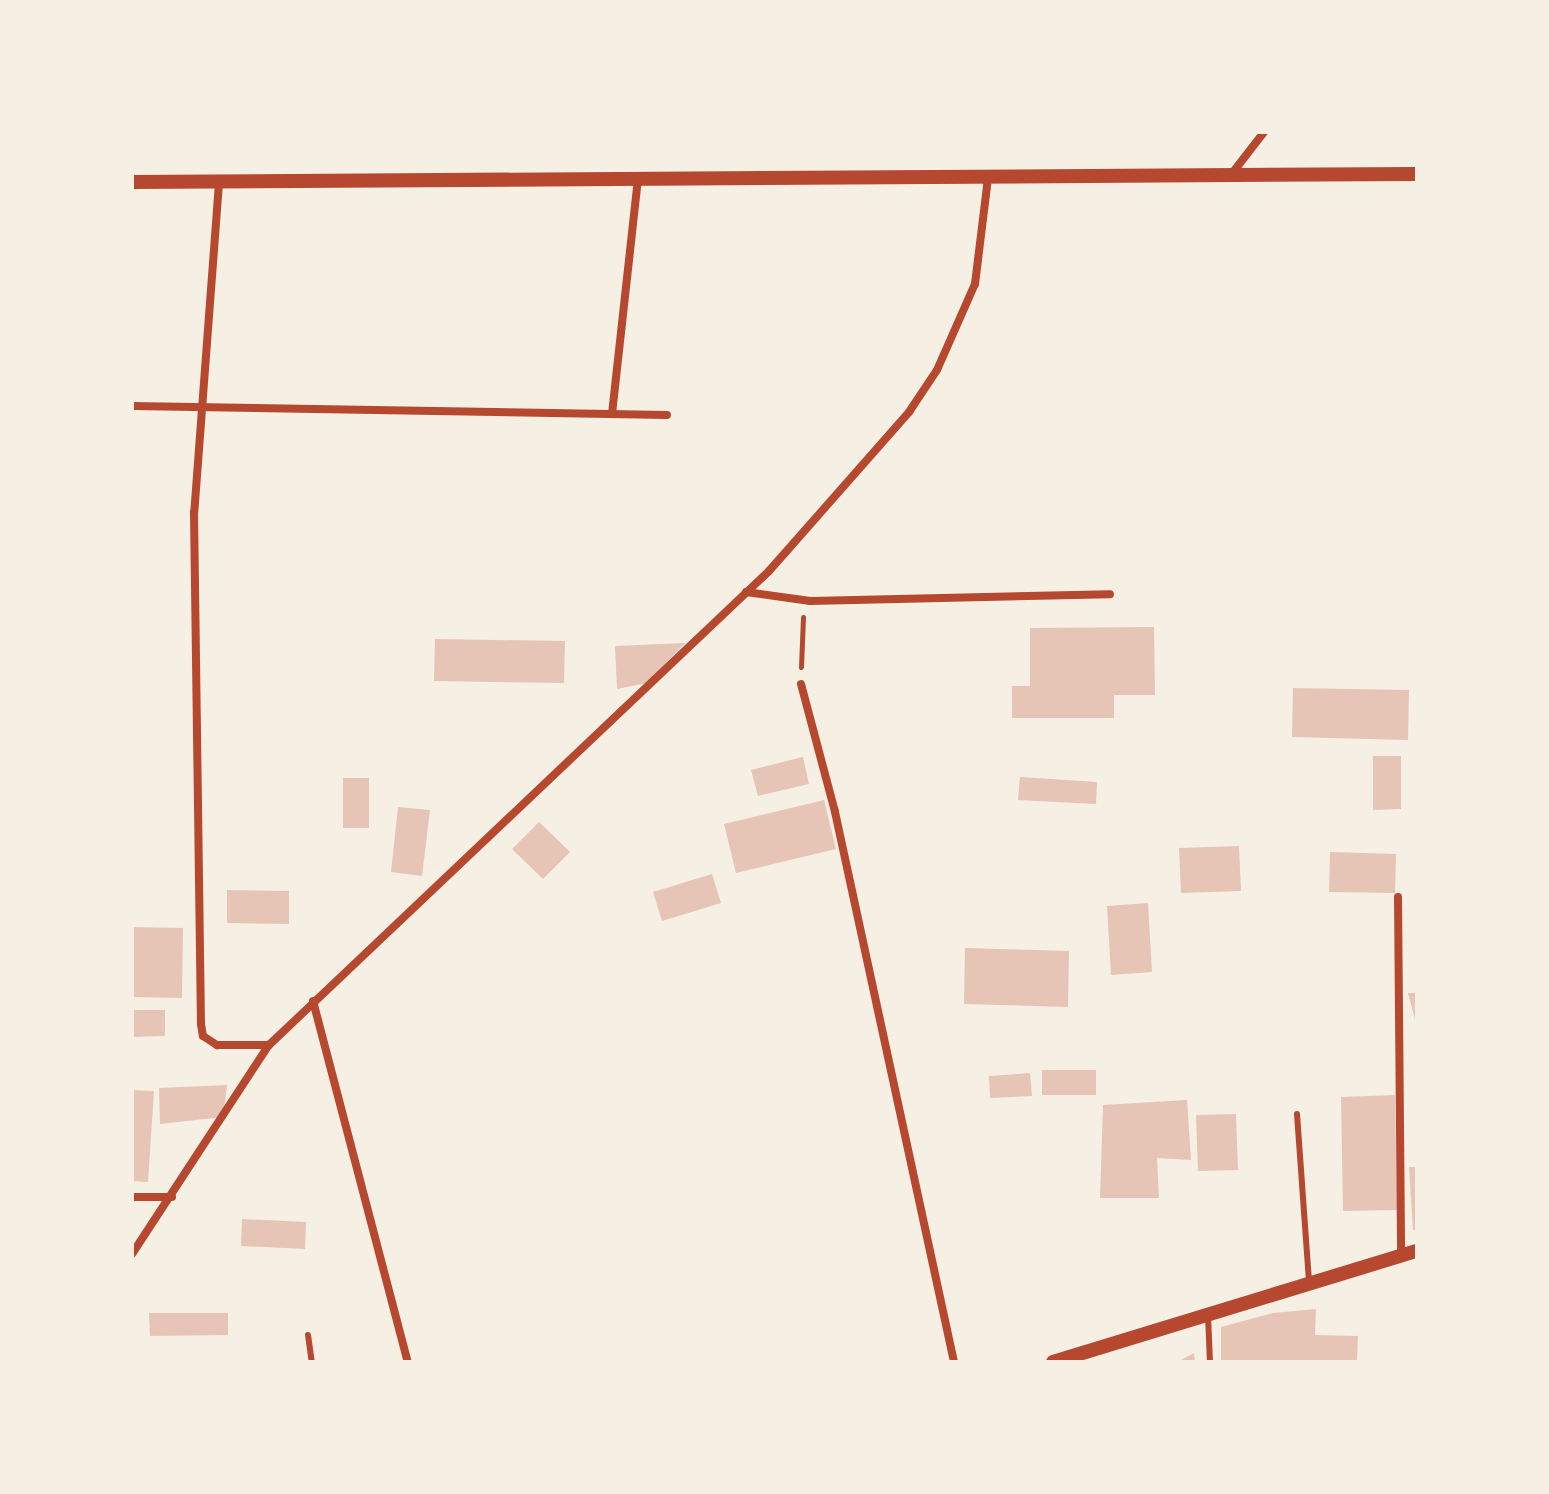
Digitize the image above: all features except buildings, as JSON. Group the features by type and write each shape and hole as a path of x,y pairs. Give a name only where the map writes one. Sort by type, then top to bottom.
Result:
{"street":[{"path":"1229,177 1264,132"},
{"path":"132,182 1417,174"},
{"path":"132,1254 269,1045 746,592 909,412 937,370 975,284 988,178"},
{"path":"612,414 638,180"},
{"path":"219,183 202,408 193,638 201,1024 203,1036 217,1045 269,1045"},
{"path":"132,406 667,415"},
{"path":"746,592 805,601 1110,594"},
{"path":"801,684 835,812 954,1362"},
{"path":"1398,897 1401,1255"},
{"path":"313,1001 408,1362"},
{"path":"132,1197 172,1197"},
{"path":"1053,1362 1417,1251"}],"lane":[{"path":"1297,1114 1309,1284"},
{"path":"1208,1315 1210,1362"},
{"path":"308,1335 312,1362"}],"path":[{"path":"801,684 805,601"}]}
